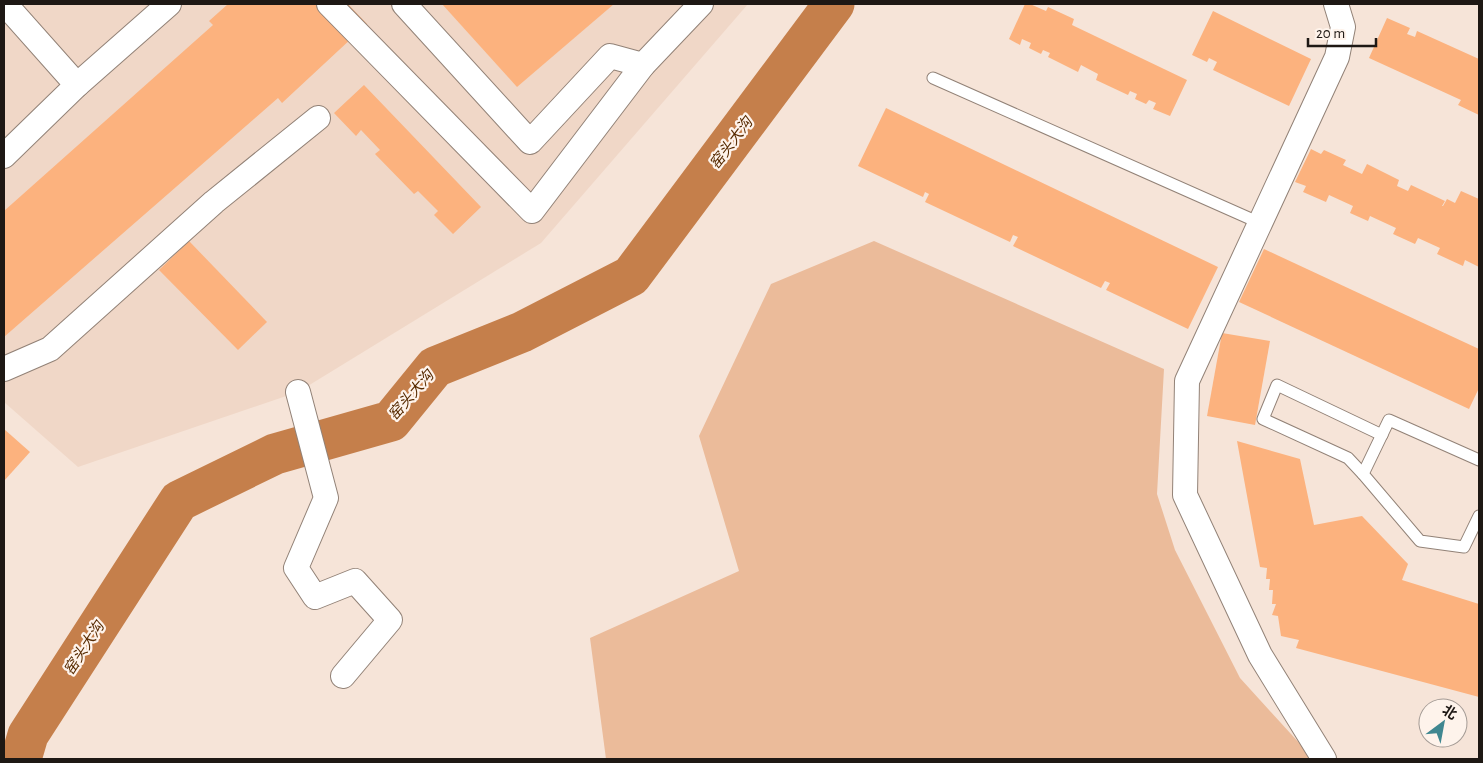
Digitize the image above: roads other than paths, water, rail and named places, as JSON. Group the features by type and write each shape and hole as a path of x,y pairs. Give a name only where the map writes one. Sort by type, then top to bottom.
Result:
{"street":[{"path":"5,4 77,85"},
{"path":"4,156 77,85 169,4"},
{"path":"329,4 532,211 643,64 701,4"},
{"path":"404,4 530,142 610,56 643,64"},
{"path":"1324,759 1260,655 1185,495 1187,381 1336,57 1343,27 1336,4"},
{"path":"4,369 50,349 214,202 318,118"},
{"path":"298,392 326,498 296,568 315,597 356,581 390,620 343,676"}],"lane":[{"path":"933,78 1260,223"},
{"path":"1382,434 1277,385 1263,419 1348,458 1420,541 1464,547 1479,516"},
{"path":"1363,474 1389,420 1479,460"}],"waterway":[{"name":"窑头大沟","path":"21,759 28,735 179,501 275,454 391,421 435,367 522,332 631,276 834,4"}]}
